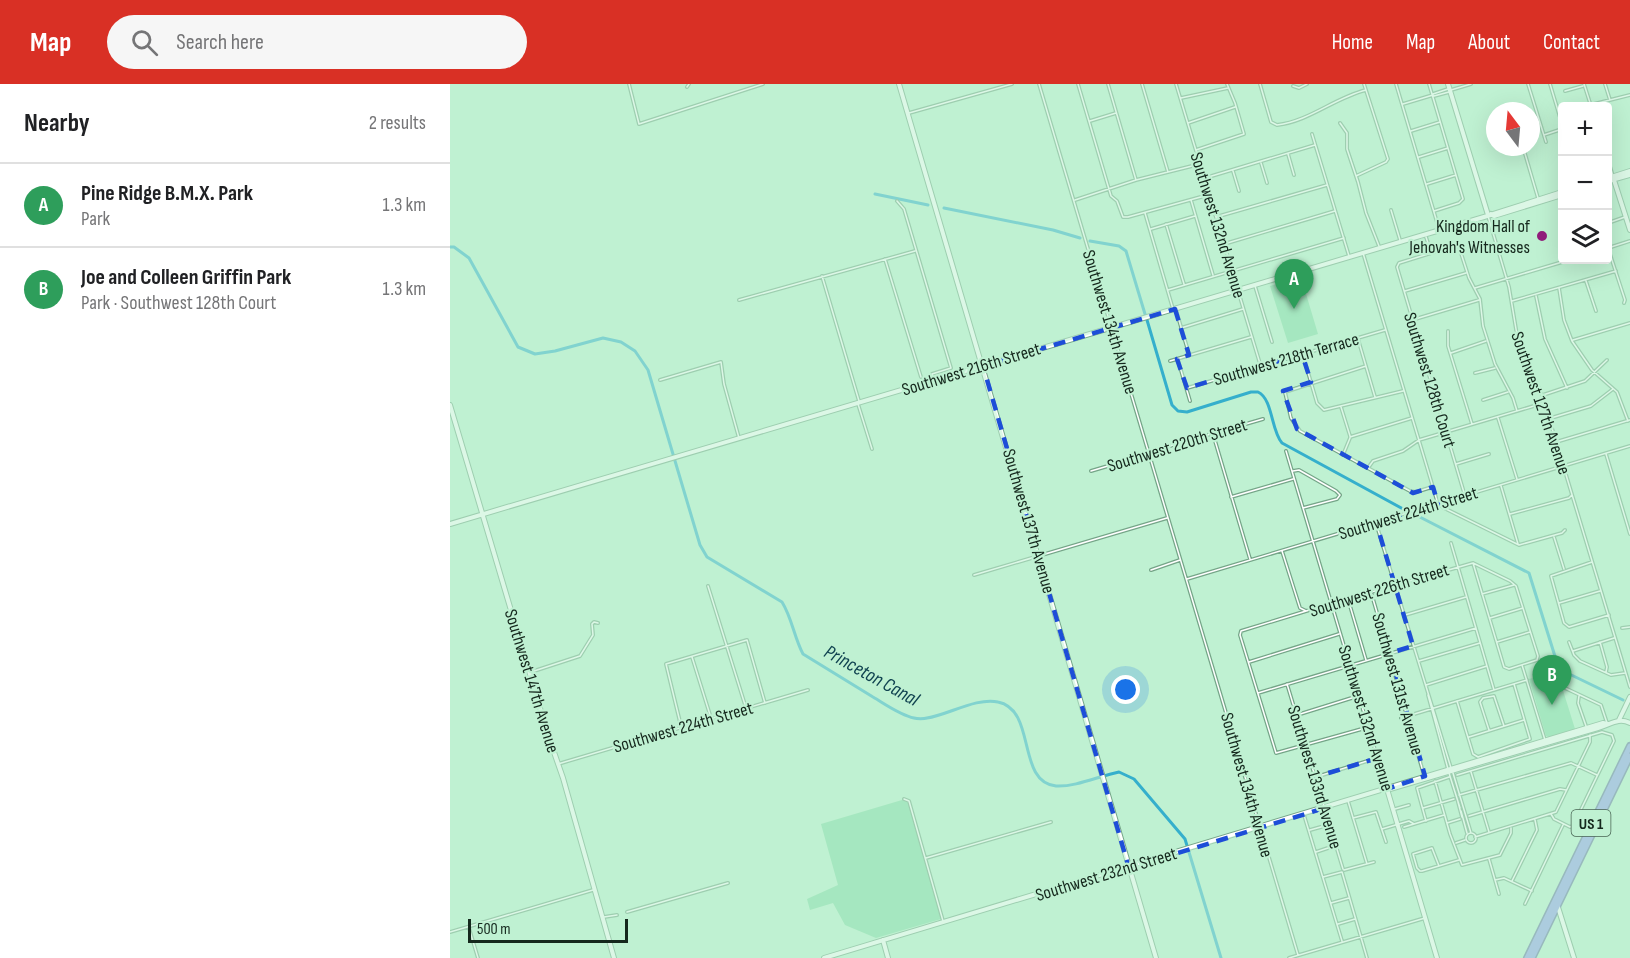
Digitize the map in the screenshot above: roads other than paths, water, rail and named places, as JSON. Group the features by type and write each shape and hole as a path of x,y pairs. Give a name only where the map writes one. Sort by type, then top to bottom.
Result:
{"highway":[{"name":"US 1","path":"1532,958 1590,824 1630,746"},
{"path":"1615,786 1630,751"},
{"name":"US 1","path":"1527,958 1630,756"},
{"path":"1580,857 1590,824"}],"street":[{"path":"629,84 639,124 763,84"},
{"name":"Southwest 137th Avenue","path":"900,84 1156,958"},
{"path":"908,113 1012,84"},
{"name":"Southwest 134th Avenue","path":"1039,84 1298,956"},
{"path":"1078,84 1110,190 1113,198 1118,201 1124,217 1209,195"},
{"path":"1108,84 1136,180"},
{"path":"1142,84 1168,174"},
{"name":"Southwest 132nd Avenue","path":"1176,84 1261,367"},
{"path":"1196,150 1243,135 1244,131 1227,84"},
{"path":"1260,84 1273,124 1281,125 1314,114 1336,101 1366,90"},
{"path":"1293,86 1300,88 1307,84"},
{"path":"1356,176 1388,160 1364,84"},
{"path":"1396,84 1439,230"},
{"path":"1429,84 1463,200 1434,211"},
{"path":"1402,104 1471,84"},
{"path":"1528,84 1546,142"},
{"path":"1550,84 1558,106"},
{"path":"1605,84 1610,100"},
{"path":"1565,91 1584,85 1590,102"},
{"path":"1180,98 1228,88"},
{"name":"Southwest 127th Avenue","path":"1449,89 1490,215 1519,345 1542,395 1630,687"},
{"path":"1604,102 1630,94"},
{"path":"1188,124 1236,106"},
{"path":"1089,121 1116,113"},
{"path":"1410,131 1440,122"},
{"path":"1340,123 1347,133 1346,147 1366,213 1380,248"},
{"path":"1544,135 1558,131"},
{"path":"1312,134 1349,257"},
{"path":"1204,178 1316,145"},
{"path":"1418,158 1448,148"},
{"path":"1288,153 1294,175"},
{"path":"1526,156 1538,199"},
{"path":"1260,162 1267,183"},
{"path":"1074,200 1136,180 1168,174 1200,164"},
{"path":"1233,170 1239,191"},
{"path":"1614,178 1630,173"},
{"path":"1612,174 1625,208 1630,230"},
{"path":"1426,184 1456,175"},
{"path":"1215,217 1328,184"},
{"name":"Southwest 216th Street","path":"450,524 1558,194"},
{"name":"Southwest 216th Street","path":"1490,215 1494,216 1558,195"},
{"path":"1191,200 1214,276"},
{"path":"897,201 904,209 951,368 932,374 934,380"},
{"path":"1391,210 1401,241"},
{"path":"1223,244 1336,211"},
{"path":"1145,212 1189,355"},
{"path":"1150,229 1196,215"},
{"path":"1612,222 1626,217"},
{"path":"1166,224 1185,285"},
{"path":"1425,234 1431,253 1454,246 1459,248 1467,273 1480,299 1482,320 1496,367 1510,392 1517,411"},
{"path":"1168,290 1344,238"},
{"path":"1612,247 1630,241"},
{"path":"739,300 916,250"},
{"name":"Southwest 128th Court","path":"1363,252 1438,504"},
{"name":"Southwest 128th Court","path":"1431,253 1398,264 1397,267 1465,496"},
{"path":"885,259 921,377"},
{"path":"1612,260 1624,303"},
{"path":"1474,288 1558,263"},
{"path":"1511,301 1616,271"},
{"path":"1404,292 1467,273"},
{"path":"822,275 872,450"},
{"path":"1586,280 1596,311"},
{"path":"1254,285 1272,342"},
{"path":"1556,442 1629,420 1621,398 1594,372 1572,341 1564,320 1559,288"},
{"path":"1535,295 1545,339 1567,388"},
{"path":"1412,320 1480,299"},
{"path":"1181,328 1243,309"},
{"path":"1572,341 1630,323"},
{"name":"Southwest 218th Terrace","path":"1187,388 1386,329"},
{"path":"1448,331 1447,341 1450,353 1472,424"},
{"path":"1170,362 1252,337"},
{"path":"1358,338 1376,399"},
{"path":"1450,353 1488,341"},
{"path":"1302,354 1319,407 1328,411 1404,390"},
{"path":"1178,359 1190,401"},
{"path":"1542,395 1585,381 1607,360"},
{"path":"660,380 721,362 724,384 739,439"},
{"path":"1366,366 1285,392 1291,418 1297,429 1413,492 1433,487"},
{"path":"1475,373 1496,367"},
{"path":"1549,419 1591,406 1613,388"},
{"path":"1483,400 1510,392"},
{"path":"1368,468 1373,461 1403,451 1419,440 1544,403"},
{"name":"Southwest 147th Avenue","path":"450,405 615,958"},
{"path":"1341,407 1350,437 1343,455"},
{"path":"1498,416 1517,480"},
{"path":"1350,437 1413,418"},
{"name":"Southwest 220th Street","path":"1091,471 1263,419"},
{"path":"1212,433 1250,560"},
{"name":"Southwest 224th Street","path":"1186,579 1630,446"},
{"name":"Southwest 132nd Avenue","path":"1286,451 1437,958"},
{"path":"1606,453 1630,534"},
{"path":"1455,464 1489,454"},
{"path":"1292,471 1301,471 1339,492 1340,495 1337,499 1303,508"},
{"path":"1231,497 1294,478"},
{"path":"1501,485 1519,545"},
{"path":"1510,514 1569,498 1572,492"},
{"path":"1438,504 1519,545 1553,536 1564,530"},
{"path":"974,575 1168,518"},
{"path":"1376,522 1459,795 1462,819"},
{"path":"1553,536 1564,570"},
{"path":"1450,543 1494,690"},
{"path":"1282,550 1299,607 1307,611"},
{"path":"1151,570 1181,560"},
{"path":"1473,562 1489,619 1506,669 1538,659 1515,585 1482,594"},
{"name":"Southwest 226th Street","path":"1248,662 1240,633 1244,630 1394,584 1473,562 1515,585"},
{"path":"1593,562 1564,570 1550,577 1563,623 1567,627 1609,615"},
{"path":"1475,571 1482,566"},
{"path":"1507,579 1507,587"},
{"path":"708,586 746,709"},
{"path":"1558,603 1601,590"},
{"name":"Southwest 131st Avenue","path":"1371,591 1425,776"},
{"path":"1404,615 1467,597"},
{"path":"1347,598 1366,660"},
{"path":"1489,619 1524,608"},
{"path":"530,673 580,656 593,635 592,624 598,623"},
{"path":"1622,628 1630,627"},
{"path":"1257,693 1476,628"},
{"path":"1497,642 1531,632"},
{"path":"1341,634 1248,662 1257,693 1276,753 1369,727"},
{"path":"1572,651 1615,638"},
{"path":"682,727 666,664 691,656 747,640 765,703"},
{"path":"1569,642 1575,657 1606,673 1616,675 1626,673"},
{"path":"1600,642 1607,667 1606,673"},
{"path":"1418,662 1480,643"},
{"path":"691,656 711,719"},
{"path":"1522,665 1546,742"},
{"path":"1425,685 1487,666"},
{"path":"1401,718 1527,680"},
{"name":"Southwest 133rd Avenue","path":"1287,684 1361,937"},
{"path":"1457,701 1475,756 1529,740 1514,684"},
{"path":"1565,688 1602,707 1608,724"},
{"name":"Southwest 224th Street","path":"557,764 808,690"},
{"path":"1475,837 1555,813 1590,742 1578,703 1580,695"},
{"path":"1296,715 1359,696"},
{"path":"1489,730 1481,700 1491,696 1494,696 1504,726"},
{"path":"1630,697 1619,720 1630,723"},
{"path":"1468,737 1524,720"},
{"name":"Southwest 232nd Street","path":"1388,789 1546,742 1588,732 1619,720"},
{"path":"1426,821 1417,788 1435,782 1451,772 1471,771 1588,732 1604,731 1614,737 1614,742 1572,827 1554,819 1551,814"},
{"path":"1315,777 1378,758"},
{"path":"1459,795 1571,763 1598,775"},
{"path":"1471,771 1489,832"},
{"path":"1451,772 1467,834 1466,840"},
{"name":"Southwest 232nd Street","path":"824,958 1304,815 1425,776 1451,772"},
{"path":"1435,782 1447,823 1464,866 1500,855 1511,833 1510,826"},
{"path":"1469,816 1560,789 1567,790"},
{"path":"904,799 909,801 944,922"},
{"path":"1422,808 1454,799"},
{"path":"1348,801 1367,864"},
{"path":"1458,801 1471,833 1475,837"},
{"path":"1394,809 1408,805"},
{"path":"1353,818 1376,812 1386,842"},
{"path":"1304,815 1342,942"},
{"path":"1404,827 1445,815"},
{"path":"1447,823 1462,819"},
{"path":"1512,882 1537,830 1534,819"},
{"path":"1382,830 1410,821 1414,824"},
{"path":"926,858 1051,822"},
{"path":"1309,831 1329,824"},
{"path":"1525,904 1564,824"},
{"path":"1467,834 1471,833"},
{"path":"1455,843 1466,840 1473,843 1475,837"},
{"path":"1315,852 1336,846"},
{"path":"1439,866 1433,848 1413,855 1418,870 1422,871 1460,860"},
{"path":"1488,859 1499,894"},
{"path":"1323,877 1374,862"},
{"path":"1495,880 1503,878 1532,891"},
{"path":"627,912 728,883"},
{"path":"450,932 594,890"},
{"path":"1331,903 1349,898"},
{"path":"1556,902 1574,958"},
{"path":"602,918 618,915"},
{"path":"1289,958 1425,918"},
{"path":"1337,924 1355,919"},
{"path":"469,927 478,958"},
{"path":"1361,937 1367,958"},
{"path":"883,940 888,958"}],"waterway":[{"path":"875,194 928,205"},
{"path":"944,208 1053,230 1080,238"},
{"path":"1090,241 1119,246 1126,251 1145,314"},
{"name":"Princeton Canal","path":"450,247 454,247 469,258 518,347 535,354 603,338 621,342 635,351 648,370 700,545 707,557 782,602 803,654 893,709 914,718 924,719 972,704 990,701 1010,708 1018,718 1030,760 1044,782 1064,786 1119,772 1134,779 1185,839 1221,958"},
{"path":"1147,320 1172,405 1178,411 1187,412 1251,392 1258,392 1267,401 1278,438 1282,443 1405,510"},
{"path":"1412,513 1529,573 1558,666 1561,670 1623,700"}],"place":[{"name":"Kingdom Hall of Jehovah's Witnesses","path":"1542,236"},
{"name":"Pine Ridge B.M.X. Park","path":"1294,309"},
{"name":"Joe and Colleen Griffin Park","path":"1552,705"}]}
